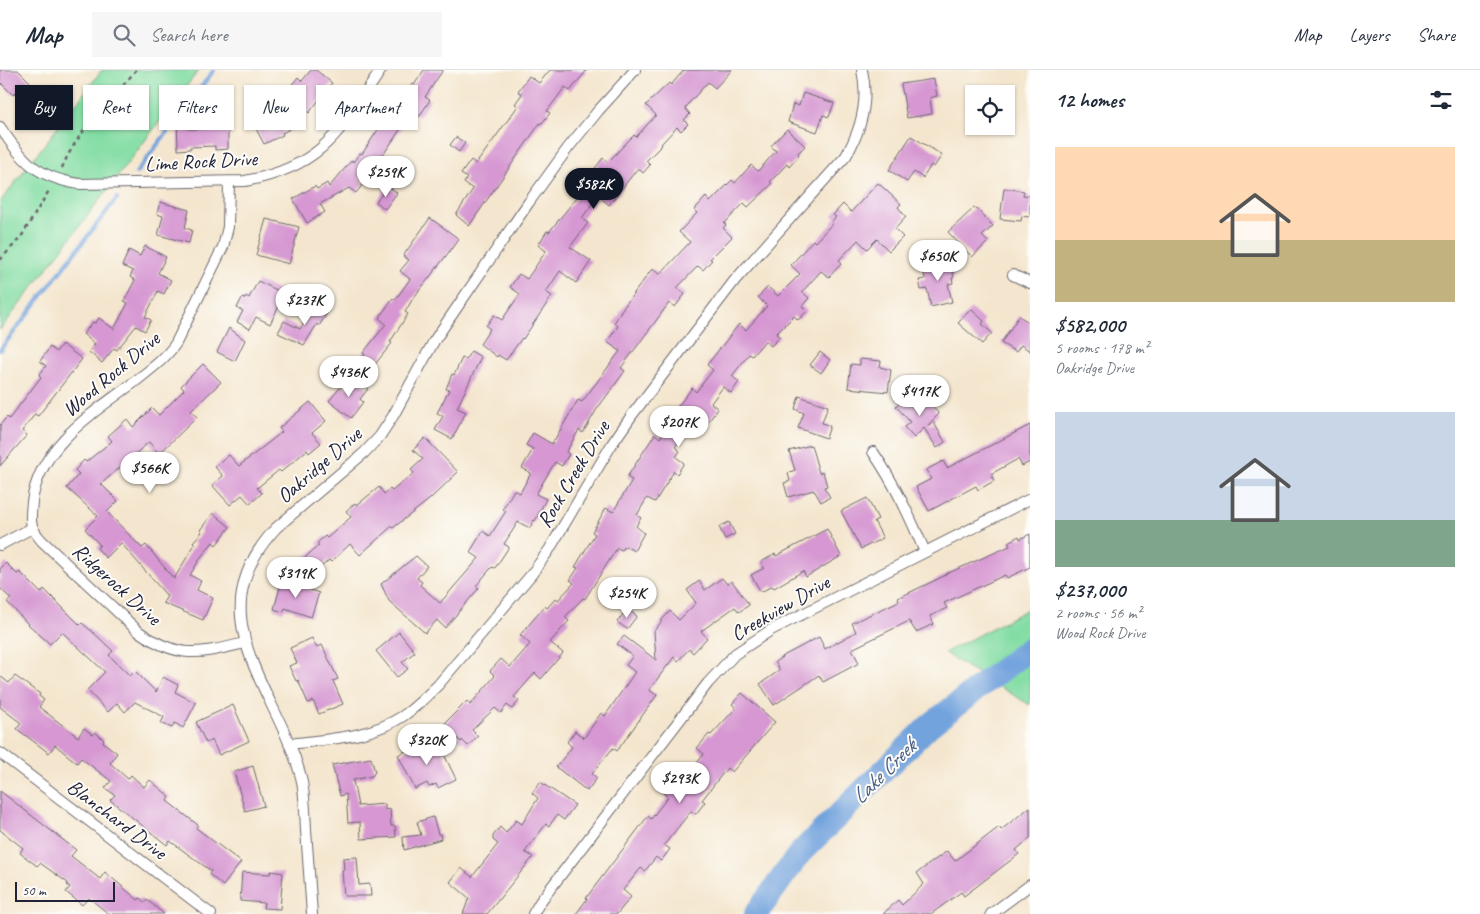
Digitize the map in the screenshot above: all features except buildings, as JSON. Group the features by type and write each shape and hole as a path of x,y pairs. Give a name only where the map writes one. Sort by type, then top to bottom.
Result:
{"street":[{"name":"Lime Rock Drive","path":"0,126 14,149 30,166 62,181 79,184 229,182 267,177 288,169 318,152 349,118 380,70"},
{"name":"Oakridge Drive","path":"312,914 301,777 289,744 245,643 241,617 242,593 248,570 264,540 364,453 380,436 434,341 529,202 568,148 635,70"},
{"name":"Rock Creek Drive","path":"289,744 369,731 402,716 421,702 438,685 531,576 549,550 612,444 729,288 846,156 858,133 864,107 865,71"},
{"name":"Wood Rock Drive","path":"32,528 30,519 33,493 39,476 61,443 74,429 166,356 176,343 223,247 228,227 229,182"},
{"path":"1013,275 1030,283"},
{"path":"873,452 902,500 925,552"},
{"name":"Creekview Drive","path":"533,914 540,902 708,683 735,654 771,630 1030,499"},
{"name":"Ridgerock Drive","path":"32,528 42,541 62,560 138,631 153,642 171,649 191,653 206,652 245,643"},
{"path":"0,545 32,528"},
{"name":"Blanchard Drive","path":"0,753 211,914"},
{"path":"991,914 1030,884"}],"path":[{"path":"61,171 68,153 83,131 136,70"},
{"path":"0,260 21,237 51,187"}],"green space":[{"path":"102,70 199,70 188,85 159,85 159,122 0,330 0,202 56,130 73,130 73,108 83,95 83,130 149,130 149,85 90,85"},
{"path":"1030,608 1030,705 944,653"}],"waterway":[{"path":"136,173 214,70"},
{"path":"0,350 117,198"},
{"name":"Lake Creek","path":"756,914 800,853 929,726 1030,648"}]}
